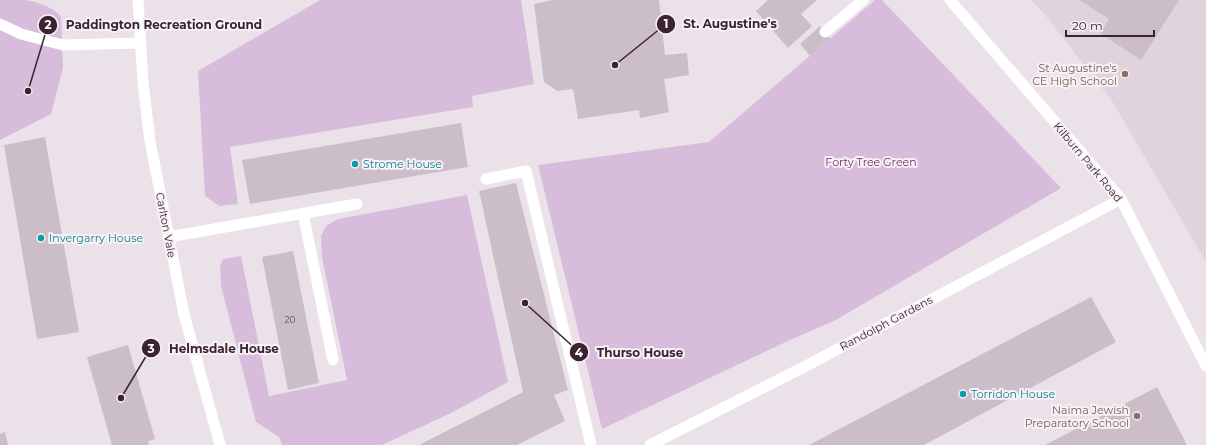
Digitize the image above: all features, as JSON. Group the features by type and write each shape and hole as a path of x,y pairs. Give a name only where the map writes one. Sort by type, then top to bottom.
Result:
{"street":[{"name":"Carlton Vale","path":"138,0 142,83 150,140 184,314 220,445"},
{"path":"825,32 863,0"},
{"name":"Kilburn Park Road","path":"950,0 1121,199 1206,366"},
{"path":"0,24 21,34 63,45 141,43"},
{"path":"486,179 526,171 591,445"},
{"name":"Randolph Gardens","path":"650,445 811,363 1121,199"},
{"path":"168,237 357,204"},
{"path":"303,213 333,360"}],"shaded area":[{"path":"1031,0 1206,0 1206,262 1112,101 1042,11"}],"green space":[{"path":"0,0 25,0 39,3 55,11 61,17 63,68 51,114 0,140"},
{"path":"320,0 521,0 534,84 472,96 473,107 230,147 238,204 219,206 205,196 198,71"},
{"name":"Forty Tree Green","path":"875,0 882,0 1061,188 836,320 790,340 602,429 538,165 709,142"},
{"path":"467,195 508,382 451,413 382,445 282,445 279,437 256,422 221,286 220,266 223,259 241,256 269,396 347,380 322,257 321,236 326,226 338,219"}],"building":[{"path":"553,0 659,0 665,55 687,53 689,75 664,79 669,112 640,118 639,110 578,119 573,89 557,91 544,82 534,4"},
{"path":"768,0 817,0 801,14 812,26 788,48 756,11"},
{"path":"1079,0 1179,0 1141,60 1100,33 1109,19"},
{"path":"820,26 830,39 810,56 800,44"},
{"name":"Strome House","path":"461,123 468,167 250,204 242,160"},
{"name":"Invergarry House","path":"45,137 79,332 37,339 4,145"},
{"path":"516,183 568,390 554,395 565,421 517,445 419,445 523,392 479,191"},
{"path":"293,251 319,383 288,390 262,257"},
{"name":"Torridon House","path":"1091,297 1116,342 924,445 809,445"},
{"path":"128,345 155,439 148,441 149,445 112,445 87,357"},
{"name":"Naima Jewish Preparatory School","path":"1157,387 1187,445 1045,445"},
{"path":"5,432 8,445 0,445 0,434"}],"place":[{"name":"St. Augustine's","path":"615,65"},
{"name":"St Augustine's CE High School","path":"1125,74"},
{"name":"Paddington Recreation Ground","path":"28,91"},
{"name":"Strome House","path":"355,164"},
{"name":"Invergarry House","path":"41,238"},
{"name":"Thurso House","path":"525,303"},
{"name":"Torridon House","path":"963,394"},
{"name":"Helmsdale House","path":"121,398"},
{"name":"Naima Jewish Preparatory School","path":"1137,416"}]}
